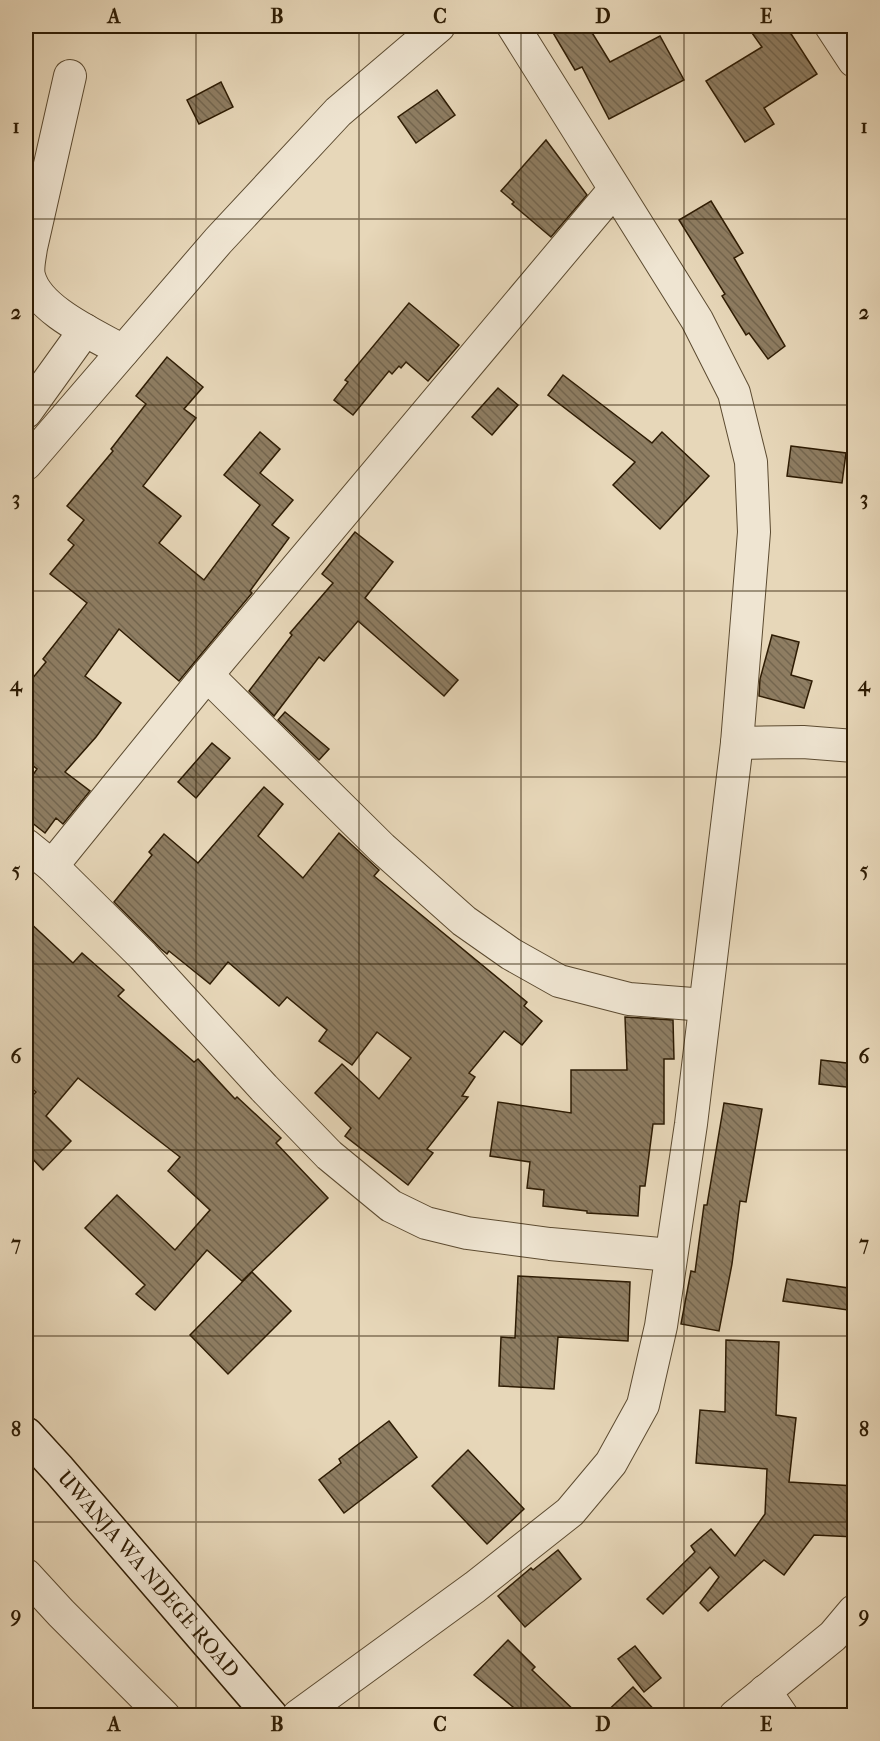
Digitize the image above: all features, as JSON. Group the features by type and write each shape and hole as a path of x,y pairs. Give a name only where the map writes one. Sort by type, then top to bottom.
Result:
{"main road":[{"name":"UWANJA WA NDEGE ROAD","path":"26,1434 271,1716"}],"street":[{"path":"26,464 218,241 338,112 439,26"},
{"path":"298,1716 475,1587 570,1512 611,1463 643,1405 661,1326 691,1124 736,744 754,532 751,462 734,393 697,320 513,26"},
{"path":"831,26 855,61"},
{"path":"70,76 31,248 29,276 38,294 55,310 123,351"},
{"path":"52,866 207,675 614,190"},
{"path":"26,412 85,330"},
{"path":"207,675 382,848 464,921 511,954 559,981 629,999 705,1005"},
{"path":"736,744 803,742 855,746"},
{"path":"26,845 52,866 143,956 329,1155 391,1206 426,1223 467,1233 550,1244 671,1255"},
{"path":"26,1575 164,1716"},
{"path":"735,1716 774,1703 855,1611"}],"building":[{"path":"549,26 588,26 610,62 660,36 684,80 609,119 582,67 575,70"},
{"path":"747,26 786,26 817,74 764,108 774,124 745,142 706,81 762,47"},
{"path":"221,82 233,107 199,124 187,100"},
{"path":"437,90 455,115 416,143 398,117"},
{"path":"546,140 587,195 551,237 512,204 514,202 501,191"},
{"path":"711,201 743,253 734,258 785,346 768,359 749,333 746,335 722,296 725,294 679,220"},
{"path":"409,303 459,345 428,381 406,362 392,374 389,371 353,415 334,400 348,382 345,380"},
{"path":"167,357 203,387 184,409 196,418 143,486 181,516 159,543 204,580 260,505 224,475 260,432 280,449 260,473 293,500 272,525 289,538 250,591 252,593 179,681 119,629 85,676 121,703 96,737 65,772 90,791 63,824 56,818 45,833 26,818 26,785 37,769 26,760 26,686 46,662 43,659 87,603 50,574 74,545 68,540 84,520 67,506 113,451 111,449 146,404 136,396"},
{"path":"563,375 652,443 662,432 709,476 660,529 613,485 635,462 548,395"},
{"path":"498,388 518,405 492,435 472,417"},
{"path":"791,446 846,453 842,483 787,476"},
{"path":"355,532 393,562 365,598 458,680 444,696 358,621 324,661 319,657 274,716 249,691 292,635 290,633 333,583 322,574"},
{"path":"772,635 799,642 791,675 812,681 804,708 759,696 760,679"},
{"path":"285,712 329,749 319,760 278,720"},
{"path":"212,743 230,758 196,798 178,782"},
{"path":"264,787 283,804 258,836 303,878 339,833 379,870 374,876 527,1002 524,1006 542,1021 522,1045 504,1031 469,1073 475,1077 462,1096 468,1097 427,1149 433,1153 408,1185 345,1136 351,1128 315,1093 342,1064 379,1099 411,1058 377,1032 352,1065 319,1041 327,1030 287,997 279,1006 228,962 210,984 169,951 167,954 161,949 114,902 152,855 149,852 164,834 198,863"},
{"path":"26,919 73,963 82,953 124,990 118,996 194,1062 198,1059 235,1099 237,1097 281,1138 276,1143 328,1198 242,1281 207,1250 155,1310 136,1294 145,1285 85,1228 117,1195 175,1250 210,1210 168,1171 180,1157 78,1078 46,1116 71,1141 43,1170 26,1152 26,1096 29,1099 36,1092 26,1083"},
{"path":"625,1017 673,1020 674,1059 664,1059 664,1124 653,1124 645,1186 640,1186 638,1216 587,1213 587,1211 543,1206 544,1190 527,1188 530,1162 490,1156 498,1102 571,1113 571,1070 627,1070"},
{"path":"821,1060 855,1064 855,1088 819,1084"},
{"path":"724,1103 762,1109 746,1202 740,1201 732,1264 719,1331 681,1324 691,1271 695,1272 704,1205 707,1205"},
{"path":"252,1272 291,1311 228,1374 190,1335"},
{"path":"518,1276 630,1282 628,1341 558,1337 554,1389 499,1386 501,1337 515,1338"},
{"path":"787,1279 855,1289 855,1311 783,1301"},
{"path":"726,1340 779,1342 776,1415 796,1418 789,1482 855,1486 855,1537 814,1535 784,1575 764,1560 708,1611 700,1603 719,1577 710,1567 663,1614 647,1599 695,1552 691,1546 711,1529 735,1556 765,1514 767,1469 696,1463 700,1410 725,1412"},
{"path":"389,1421 417,1457 344,1513 319,1480 341,1463 339,1459"},
{"path":"468,1450 524,1509 487,1544 432,1486"},
{"path":"558,1550 581,1579 525,1627 498,1596 531,1568 533,1570"},
{"path":"508,1640 535,1667 532,1670 580,1716 524,1716 474,1675"},
{"path":"635,1646 661,1678 644,1692 618,1659"},
{"path":"633,1687 660,1716 602,1716"}]}
